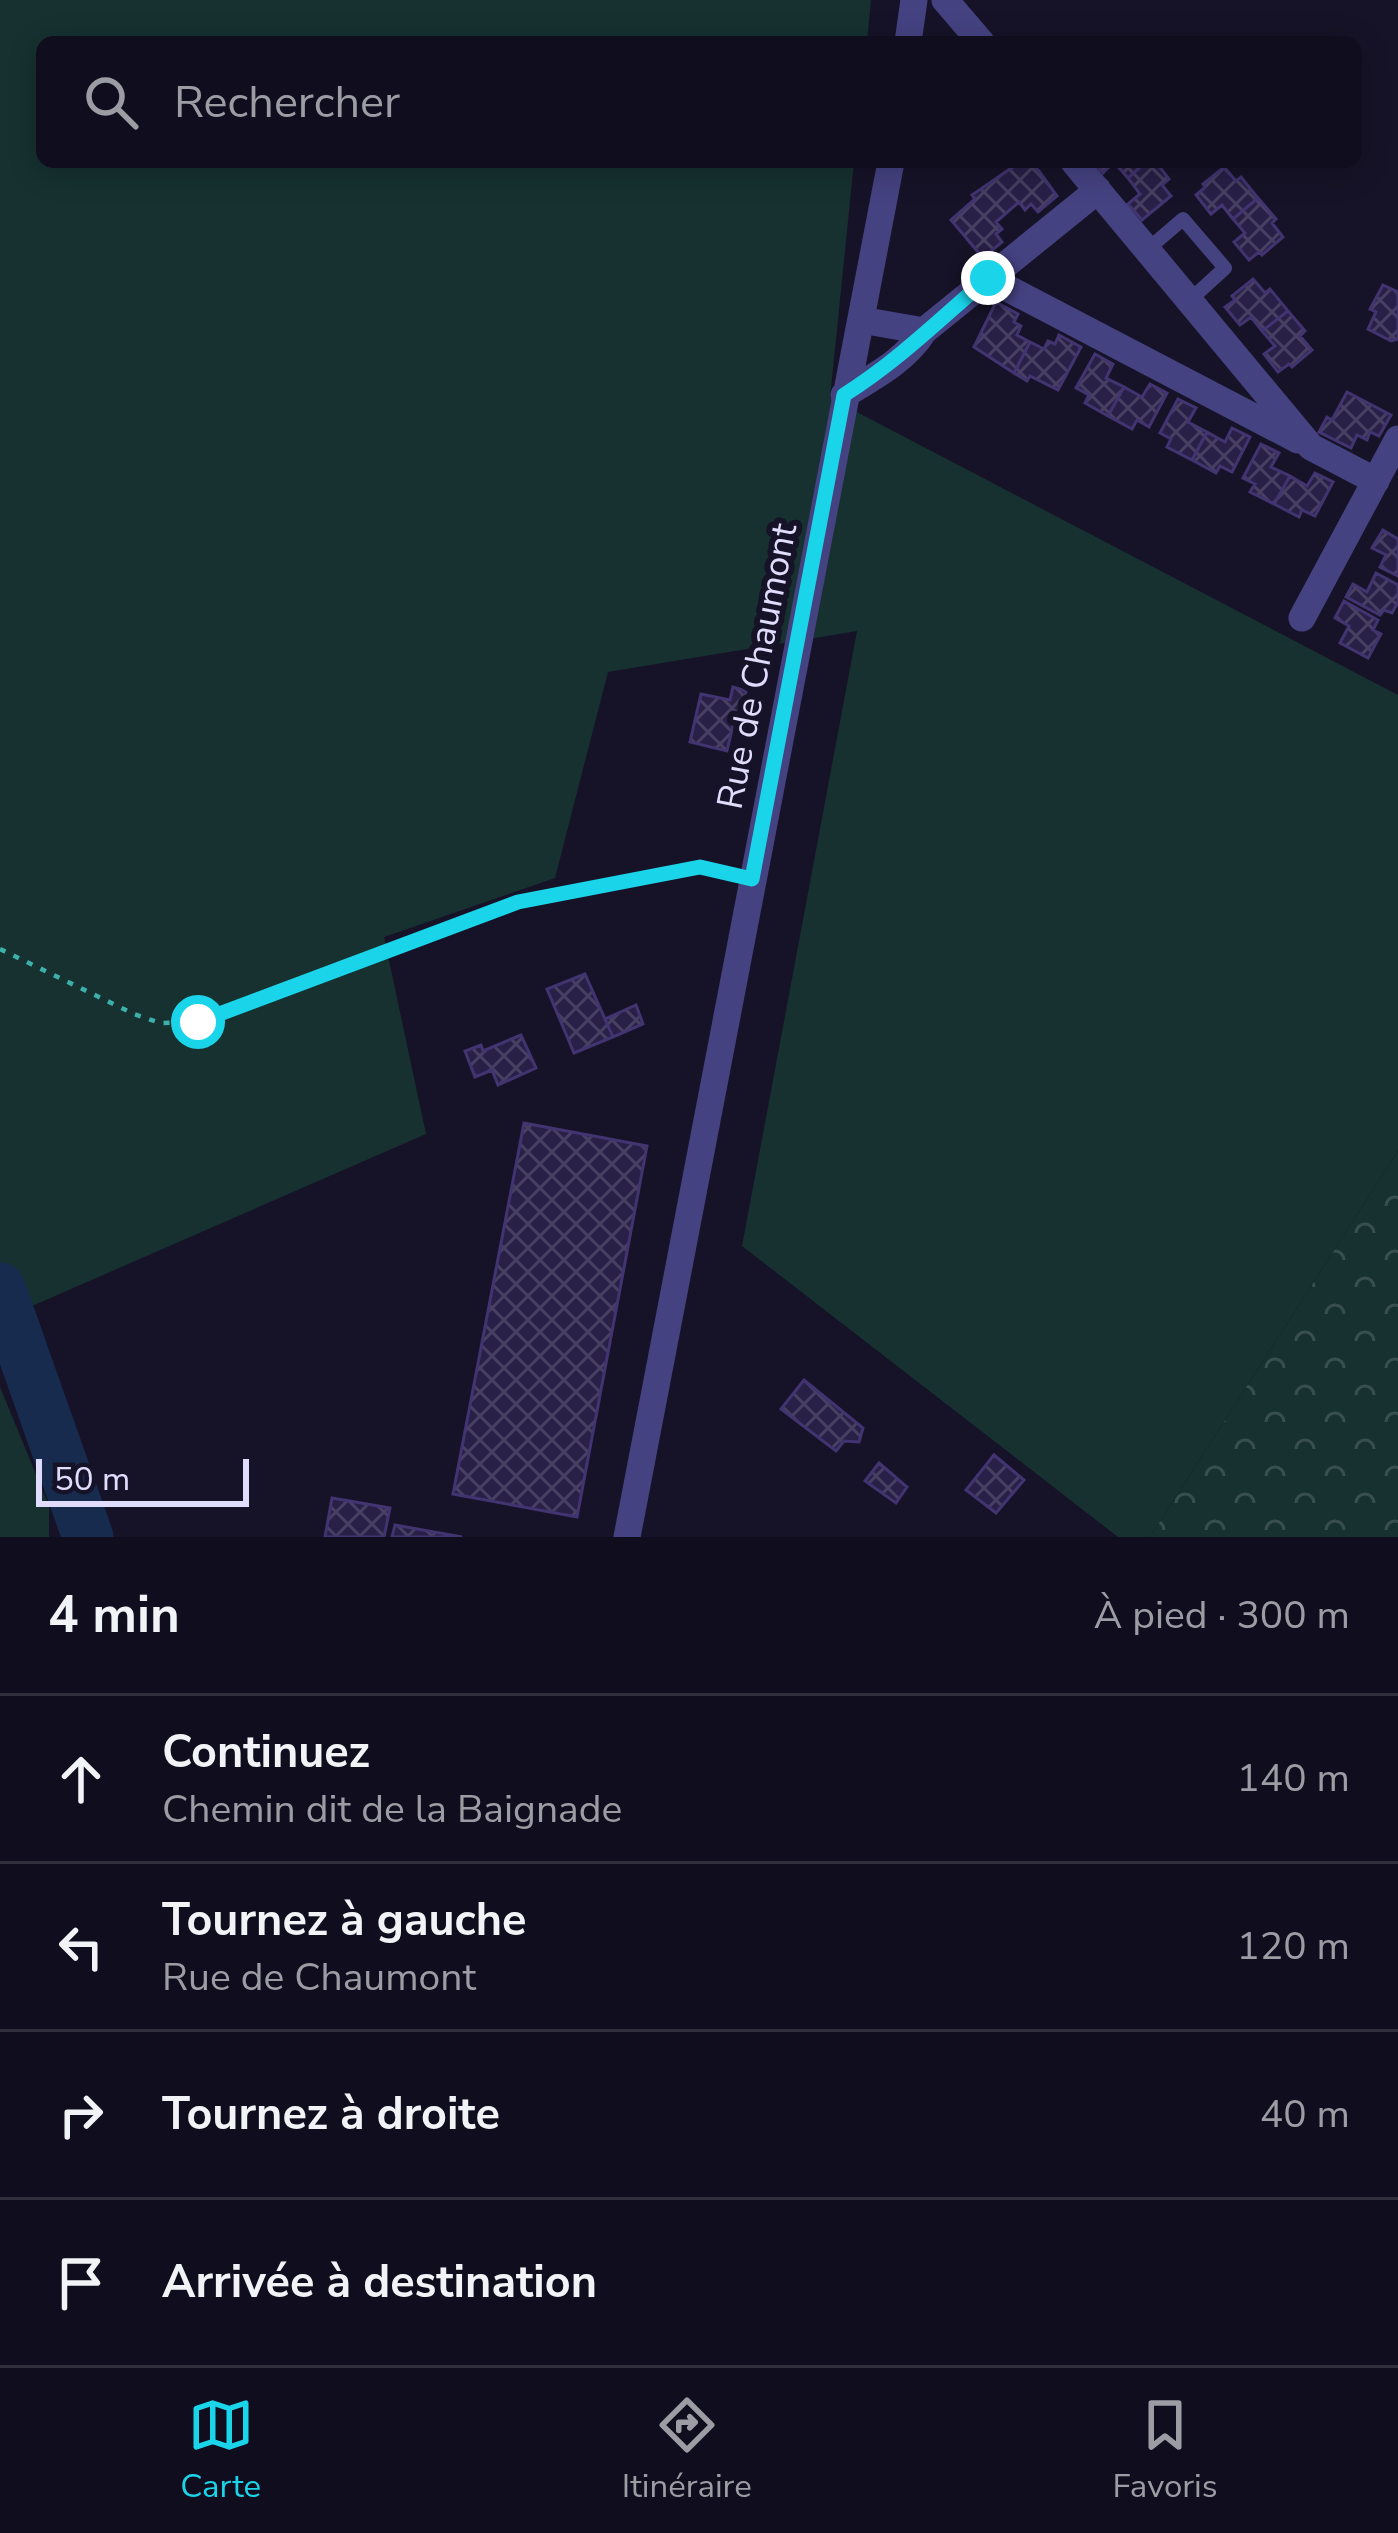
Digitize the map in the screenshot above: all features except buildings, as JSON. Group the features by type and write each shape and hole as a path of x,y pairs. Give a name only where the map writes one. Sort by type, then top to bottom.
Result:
{"street":[{"path":"909,36 914,0"},
{"path":"946,0 976,36"},
{"name":"Rue de Chaumont","path":"627,1537 890,168"},
{"path":"1079,168 1311,447"},
{"path":"844,395 889,367 924,332 1098,190"},
{"path":"988,278 1376,481"},
{"path":"860,320 924,332"},
{"path":"1302,618 1398,439"}],"lane":[{"path":"1148,249 1183,219 1225,268 1190,300"}],"path":[{"path":"0,949 160,1023 198,1022 518,902 700,867 752,879"}],"green space":[{"path":"0,0 871,0 868,36 36,36 36,168 853,168 830,398 1398,695 1398,1151 1150,1537 1118,1537 742,1246 857,631 608,672 555,878 384,937 426,1134 0,1320"},
{"path":"1398,1151 1398,1537 1150,1537"},
{"path":"0,1387 49,1506 49,1537 0,1537"}],"waterway":[{"path":"0,1288 88,1537"}],"route":[{"path":"198,1022 518,902 700,867 752,879 844,395 889,367 988,278"}]}
